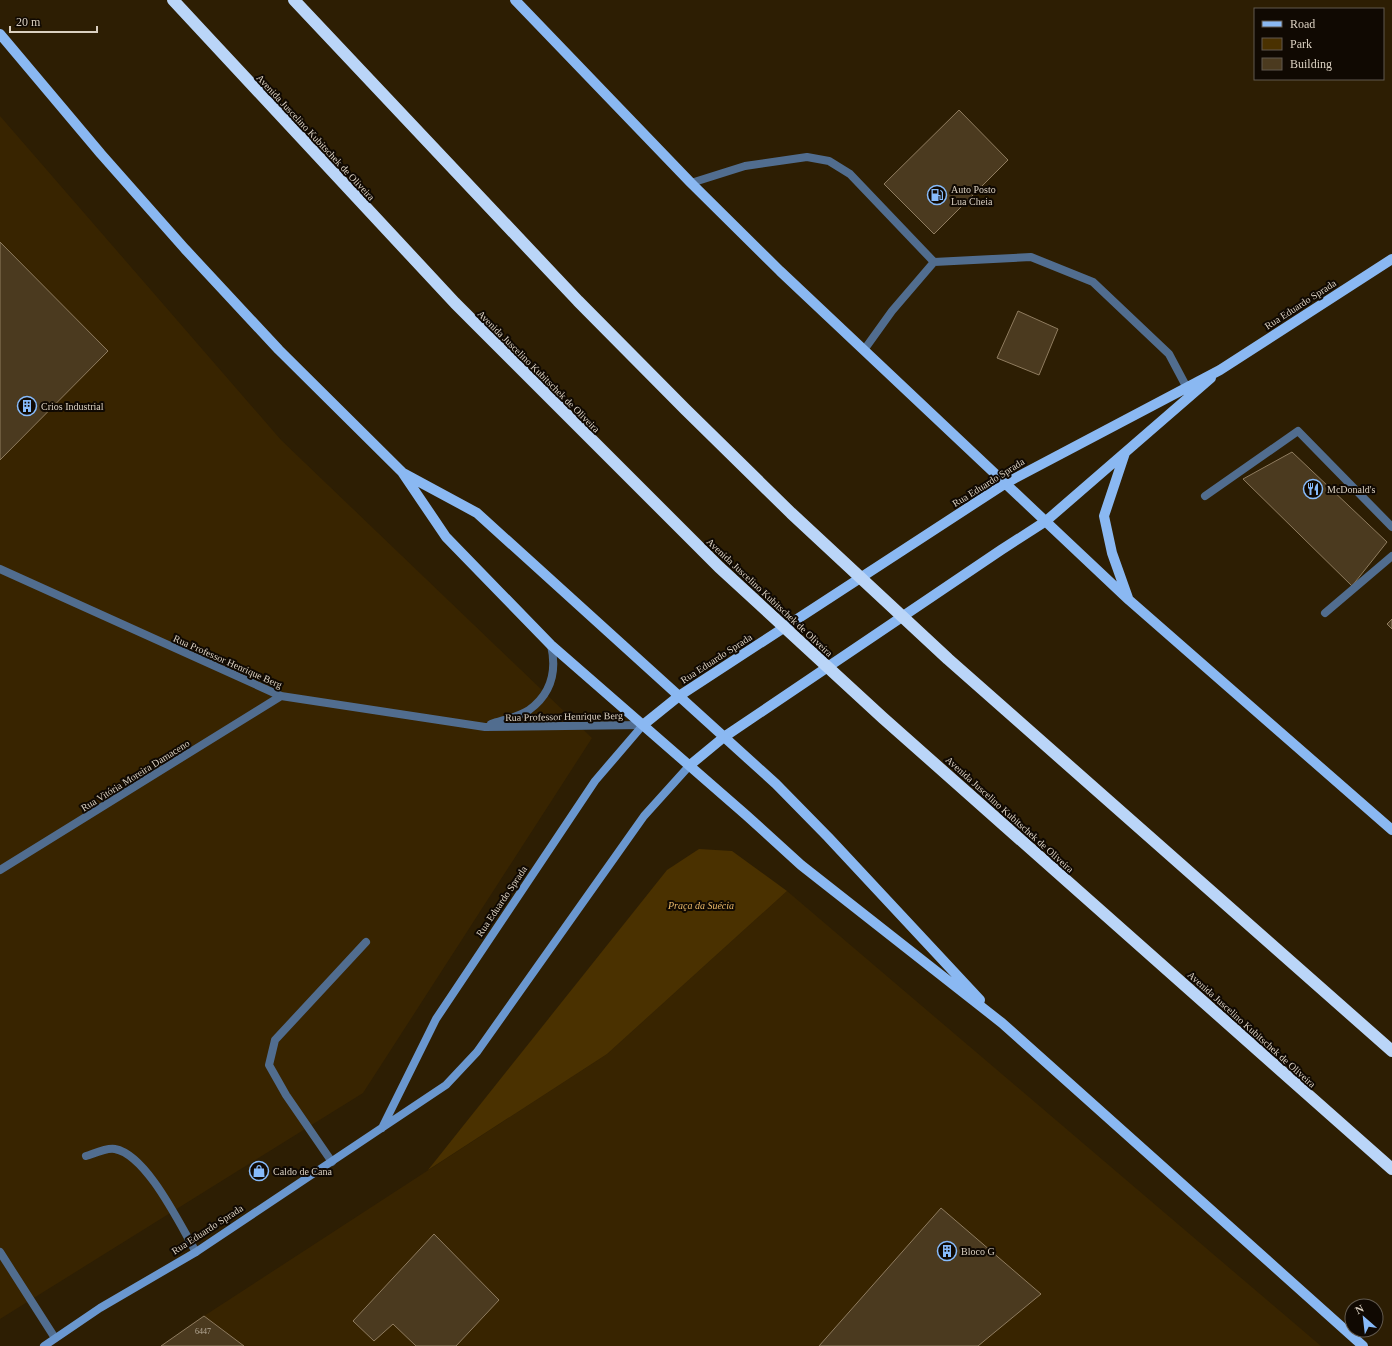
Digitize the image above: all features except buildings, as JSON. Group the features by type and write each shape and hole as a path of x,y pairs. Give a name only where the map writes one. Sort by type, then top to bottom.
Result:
{"highway":[{"name":"Avenida Juscelino Kubitschek de Oliveira","path":"173,0 455,303 719,567 883,718 1392,1169"},
{"path":"294,0 578,301 791,513 948,659 1392,1051"}],"main road":[{"path":"515,0 691,183 780,271 1129,600 1392,830"},
{"path":"0,34 101,154 185,249 279,350 402,472 446,537 551,644 690,765 800,865 1002,1023 1363,1346"},
{"name":"Rua Eduardo Sprada","path":"381,1129 436,1019 595,781 643,725 679,696 1006,483 1186,386 1220,370 1392,259"},
{"name":"Rua Eduardo Sprada","path":"44,1346 100,1308 196,1252 446,1085 477,1052 644,816 690,765 724,737 1046,521 1220,370"},
{"path":"1125,453 1104,516 1112,553 1129,600"},
{"path":"402,472 478,513 776,784 828,837 1002,1023"}],"street":[{"path":"691,183 745,166 807,157 829,161 850,174 934,262"},
{"path":"864,350 892,311 934,262 1031,257 1093,282 1168,354 1186,386"},
{"path":"1206,496 1298,431 1392,527"},
{"path":"1325,613 1392,556"},
{"name":"Rua Professor Henrique Berg","path":"0,569 281,696 485,727 643,725"},
{"name":"Rua Professor Henrique Berg","path":"485,727 528,711 546,694 553,676 554,658 551,644"},
{"name":"Rua Vitória Moreira Damaceno","path":"0,870 281,696"},
{"path":"332,1162 286,1095 269,1065 275,1040 366,942"},
{"path":"86,1156 114,1148 132,1156 161,1191 196,1252"},
{"path":"0,1252 55,1338"}],"shaded area":[{"path":"0,116 281,440 592,738 363,1093 0,1319"},
{"path":"787,891 1321,1346 244,1346 204,1316 607,1054"}],"green space":[{"name":"Praça da Suécia","path":"699,849 732,851 787,891 607,1054 428,1170 667,870"}],"place":[{"name":"Auto Posto Lua Cheia","path":"937,195"},
{"name":"Crios Industrial","path":"27,406"},
{"name":"McDonald's","path":"1313,489"},
{"name":"Caldo de Cana","path":"259,1171"},
{"name":"Bloco G","path":"947,1251"}]}
